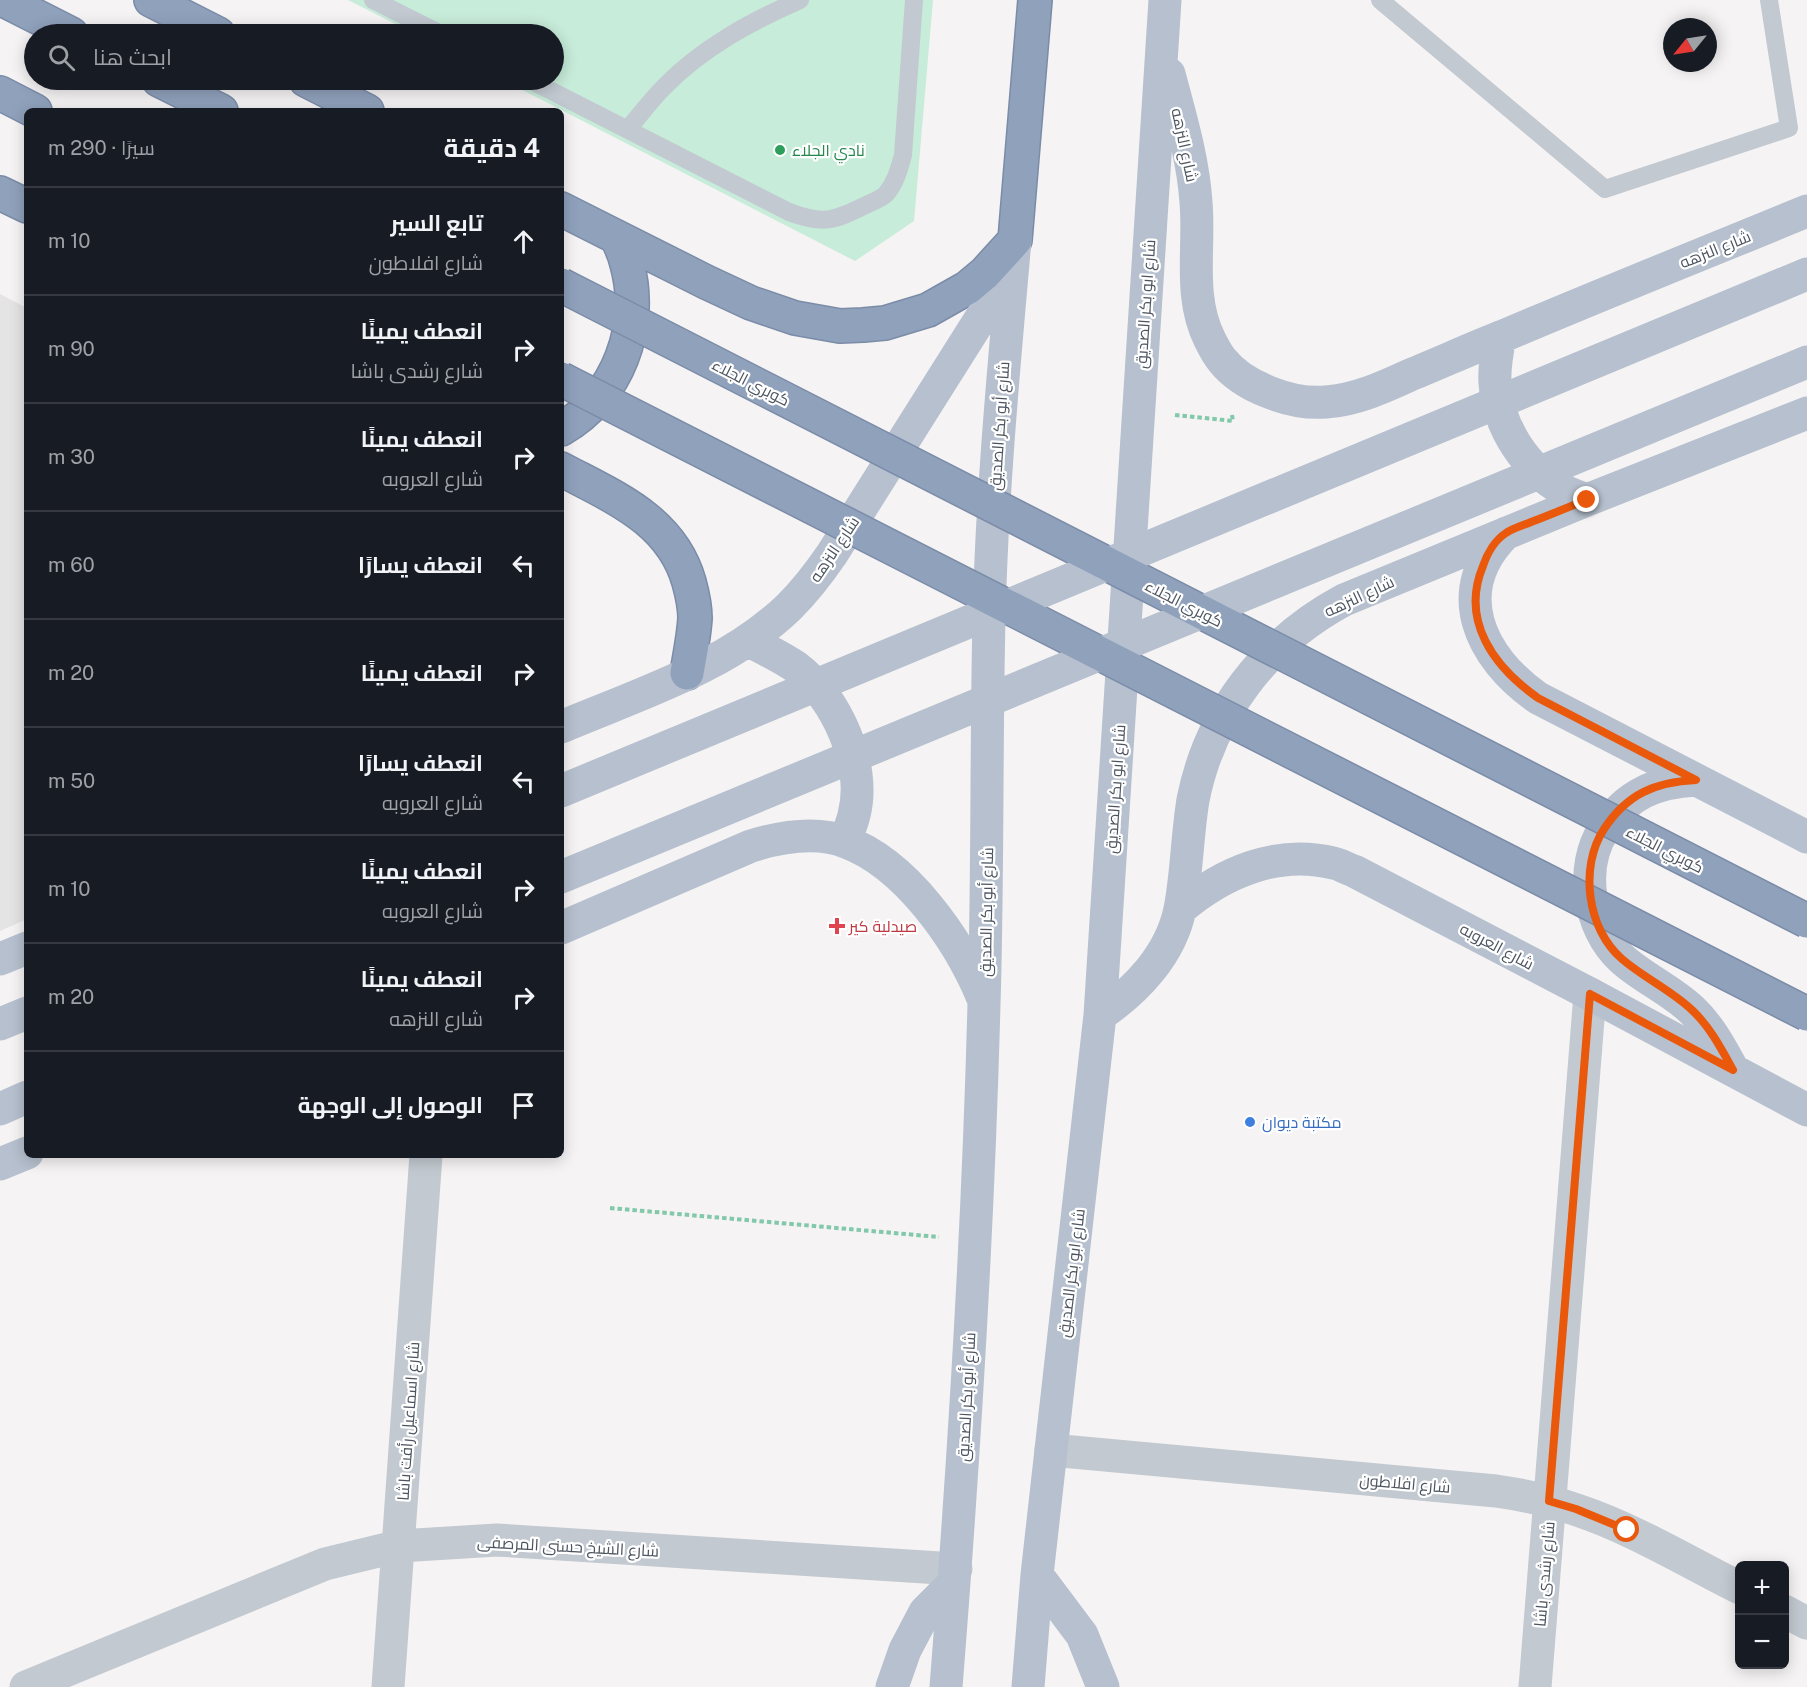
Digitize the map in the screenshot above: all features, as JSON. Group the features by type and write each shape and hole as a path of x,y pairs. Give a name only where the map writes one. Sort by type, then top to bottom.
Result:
{"highway":[{"path":"3,0 51,24"},
{"path":"151,0 198,24"},
{"path":"564,211 751,303 795,318 840,326 885,323 928,310 948,300 1014,254 1035,0"},
{"path":"179,90 215,108"},
{"path":"326,90 361,108"},
{"path":"0,93 29,108"},
{"path":"0,193 24,205"},
{"path":"564,427 588,410 605,390 619,367 628,341 632,316 632,289 627,263 617,238"},
{"name":"كوبري الجلاء","path":"564,287 1807,921"},
{"path":"564,381 1807,1014"},
{"path":"564,471 648,518 676,552 686,572 695,617 687,673"}],"main road":[{"name":"شارع ابو بكر الصديق","path":"1028,1687 1037,1575 1100,1016 1165,0"},
{"name":"شارع النزهه","path":"1162,48 1190,155 1197,224 1197,294 1201,317 1209,338 1222,360 1239,376 1258,388 1280,396 1302,401 1326,402 1351,398 1376,390 1807,212"},
{"name":"شارع النزهه","path":"564,726 723,656 748,640 788,608 827,562 1014,254"},
{"name":"شارع أبو بكر الصديق","path":"955,1576 976,1240 984,1002 989,605 994,496 1014,254"},
{"path":"564,791 1807,274"},
{"path":"1500,337 1495,382 1498,404 1511,436 1530,464 1546,479 1565,491 1587,500"},
{"path":"564,876 1807,362"},
{"name":"شارع النزهه","path":"1100,1016 1144,977 1166,945 1180,909 1193,801 1202,770 1222,720 1239,692 1259,666 1289,636 1324,610 1344,600 1506,532 1807,413"},
{"path":"1506,532 1485,559 1479,575 1476,609 1485,642 1507,672 1538,698 1807,837"},
{"path":"748,640 796,667 816,686 833,708 845,732 853,759 856,786 855,814 844,841"},
{"path":"1696,780 1674,781 1652,787 1633,798 1615,813 1602,832 1593,852 1590,897 1596,919 1606,940 1620,958 1674,995 1692,1011 1713,1035 1733,1070"},
{"path":"564,927 751,846 773,839 795,836 844,841 880,861 898,876 933,913 962,956 984,1002"},
{"name":"شارع العروبه","path":"1180,909 1218,880 1251,867 1286,860 1334,863 1354,871 1590,994 1807,1110"},
{"path":"0,959 24,949"},
{"path":"0,1024 24,1014"},
{"path":"0,1108 24,1098"},
{"path":"0,1164 24,1154"},
{"path":"1037,1575 1082,1635 1103,1687"},
{"path":"892,1687 905,1650 925,1612 955,1576"},
{"path":"946,1687 955,1576"}],"street":[{"name":"شارع رشدى باشا","path":"1535,1687 1590,994"},
{"name":"شارع اسماعيل رأفت باشا","path":"388,1687 426,1158"},
{"name":"شارع افلاطون","path":"1051,1450 1496,1491 1549,1501 1618,1526 1735,1585"},
{"name":"شارع الشيخ حسنى المرصفى","path":"26,1687 325,1564 399,1546 496,1540 955,1576"},
{"path":"1789,1613 1807,1623"}],"lane":[{"path":"373,0 421,24"},
{"path":"628,129 665,86 708,50 755,20 800,0"},
{"path":"550,90 789,212 804,218 837,219 884,196 898,173 903,155 914,0"},
{"path":"1380,0 1605,189 1789,128 1769,0"}],"path":[{"path":"1138,412 1233,421 1222,360"},
{"path":"610,1208 976,1240"}],"shaded area":[{"path":"0,294 24,306 24,920 0,931"}],"green space":[{"name":"نادي الجلاء","path":"348,0 933,0 914,221 855,261 564,111 564,108 557,108 522,90 564,90 564,24 395,24"}],"place":[{"name":"نادي الجلاء","path":"780,150"},
{"name":"صيدلية كير","path":"837,926"},
{"name":"مكتبة ديوان","path":"1250,1122"}],"route":[{"path":"1587,500 1506,532 1494,545 1479,575 1476,609 1479,626 1494,657 1521,686 1538,698 1696,780 1674,781 1652,787 1633,798 1615,813 1602,832 1593,852 1590,897 1596,919 1606,940 1620,958 1674,995 1692,1011 1722,1049 1733,1070 1590,994 1549,1501 1576,1509 1627,1530"}]}
